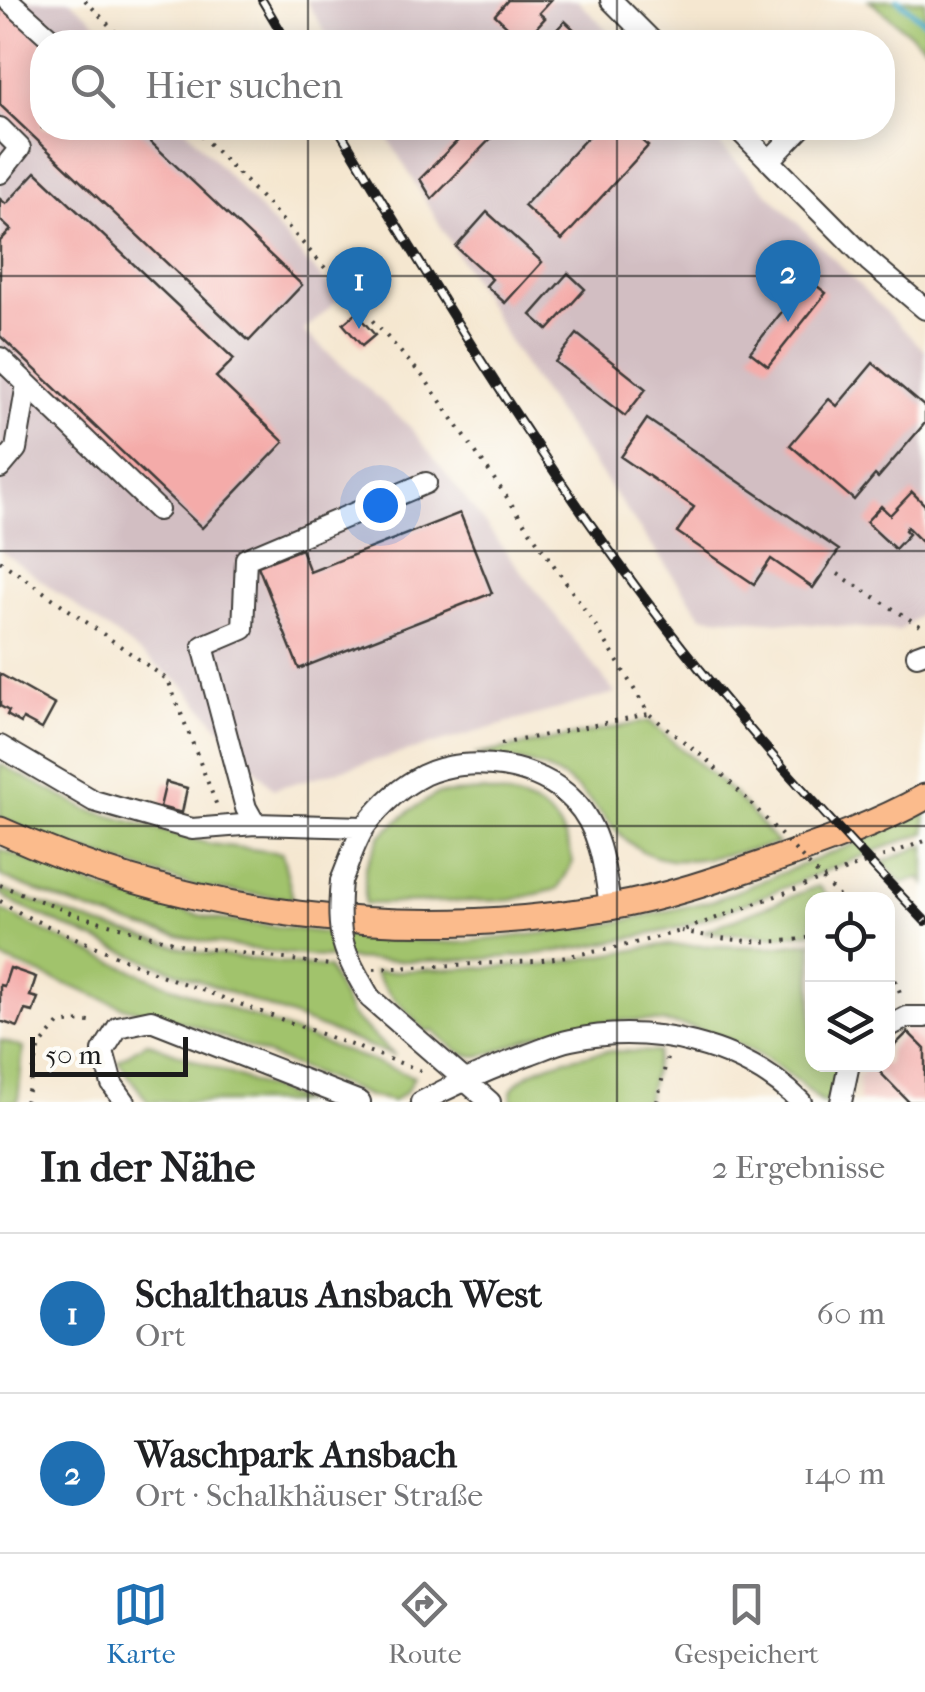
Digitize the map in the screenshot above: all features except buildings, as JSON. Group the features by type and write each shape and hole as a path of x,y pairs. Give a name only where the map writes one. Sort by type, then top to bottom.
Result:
{"main road":[{"path":"0,830 132,881 216,903 293,914 433,922 610,907 716,880 820,844 925,797"}],"street":[{"path":"8,0 42,30"},
{"path":"611,0 641,30"},
{"path":"0,128 20,148 0,172"},
{"path":"749,140 870,262 925,309"},
{"path":"770,161 790,140"},
{"path":"0,358 158,510"},
{"path":"0,468 16,449 27,384"},
{"path":"254,824 246,808 203,646 243,630 246,560 426,483"},
{"path":"0,746 94,801 192,830 254,824 364,827"},
{"path":"490,1102 370,998 347,959 338,922 341,880 364,827 394,795 424,775 457,766 523,770 554,784 575,802 594,832 603,858 610,907"},
{"path":"125,1102 112,1084 104,1051 118,1027 151,1020 360,1102"},
{"path":"420,1102 462,1080 568,1040 607,1035 672,1037 722,1050 784,1085 801,1102"},
{"path":"841,1102 847,1072"}],"path":[{"path":"85,0 114,30"},
{"path":"205,140 425,379 598,628 648,714 706,758 834,892"},
{"path":"0,560 168,680 226,828"},
{"path":"838,574 925,628"},
{"path":"496,745 648,714"},
{"path":"805,938 787,942 720,939 681,931 925,841"},
{"path":"0,901 91,946 174,980 418,1070 462,1080"},
{"path":"895,974 916,1017"},
{"path":"24,1102 40,1046 59,1024 82,1021 118,1027"},
{"path":"656,1102 672,1037"}],"shaded area":[{"path":"0,0 71,0 105,30 30,30 30,140 196,140 340,298 304,331 410,427 615,693 273,789 183,685 0,550"},
{"path":"306,0 577,0 607,30 324,30"},
{"path":"389,140 715,140 925,351 925,611 899,631 702,616 529,374"},
{"path":"909,1026 925,1027 925,1102 859,1102 859,1076 863,1072 895,1072 895,1040"}],"green space":[{"path":"869,0 925,0 925,46"},
{"path":"649,721 734,794 778,844 696,859 653,856 624,838 563,778 531,764 474,755"},
{"path":"0,764 86,809 210,844 282,853 293,899 197,887 39,836 0,817"},
{"path":"484,791 531,803 553,819 568,844 573,862 558,889 511,900 365,904 365,868 381,835 437,794"},
{"path":"925,811 925,833 684,926 571,949 462,960 351,959 187,938 67,903 0,876 0,849 121,896 215,919 366,938 459,943 596,927 715,900"},
{"path":"925,845 925,884 921,878 902,883 882,862"},
{"path":"818,886 824,892 805,892 805,933 780,936 702,932"},
{"path":"0,889 99,925 201,953 328,968 351,1015 395,1056 109,946 17,905"},
{"path":"0,909 152,979 414,1077 406,1092 393,1101 369,1096 193,1025 126,1008 0,958"},
{"path":"805,943 805,1072 839,1072 828,1102 821,1102 790,1076 726,1039 657,1022 583,1024 543,1033 494,1052 464,1054 432,1030 427,1032 374,972 546,965 663,945 770,947"},
{"path":"0,1040 23,1048 18,1102 0,1102"},
{"path":"147,1042 304,1102 148,1102 118,1061"},
{"path":"606,1051 658,1052 646,1102 512,1102 511,1091 519,1081 541,1067"}],"waterway":[{"path":"898,0 925,22"}],"railway":[{"path":"262,0 280,30"},
{"path":"345,140 519,418 636,587 775,759 925,921"}],"place":[{"name":"Waschpark Ansbach","path":"788,322"},
{"name":"Schalthaus Ansbach West","path":"359,329"}]}
